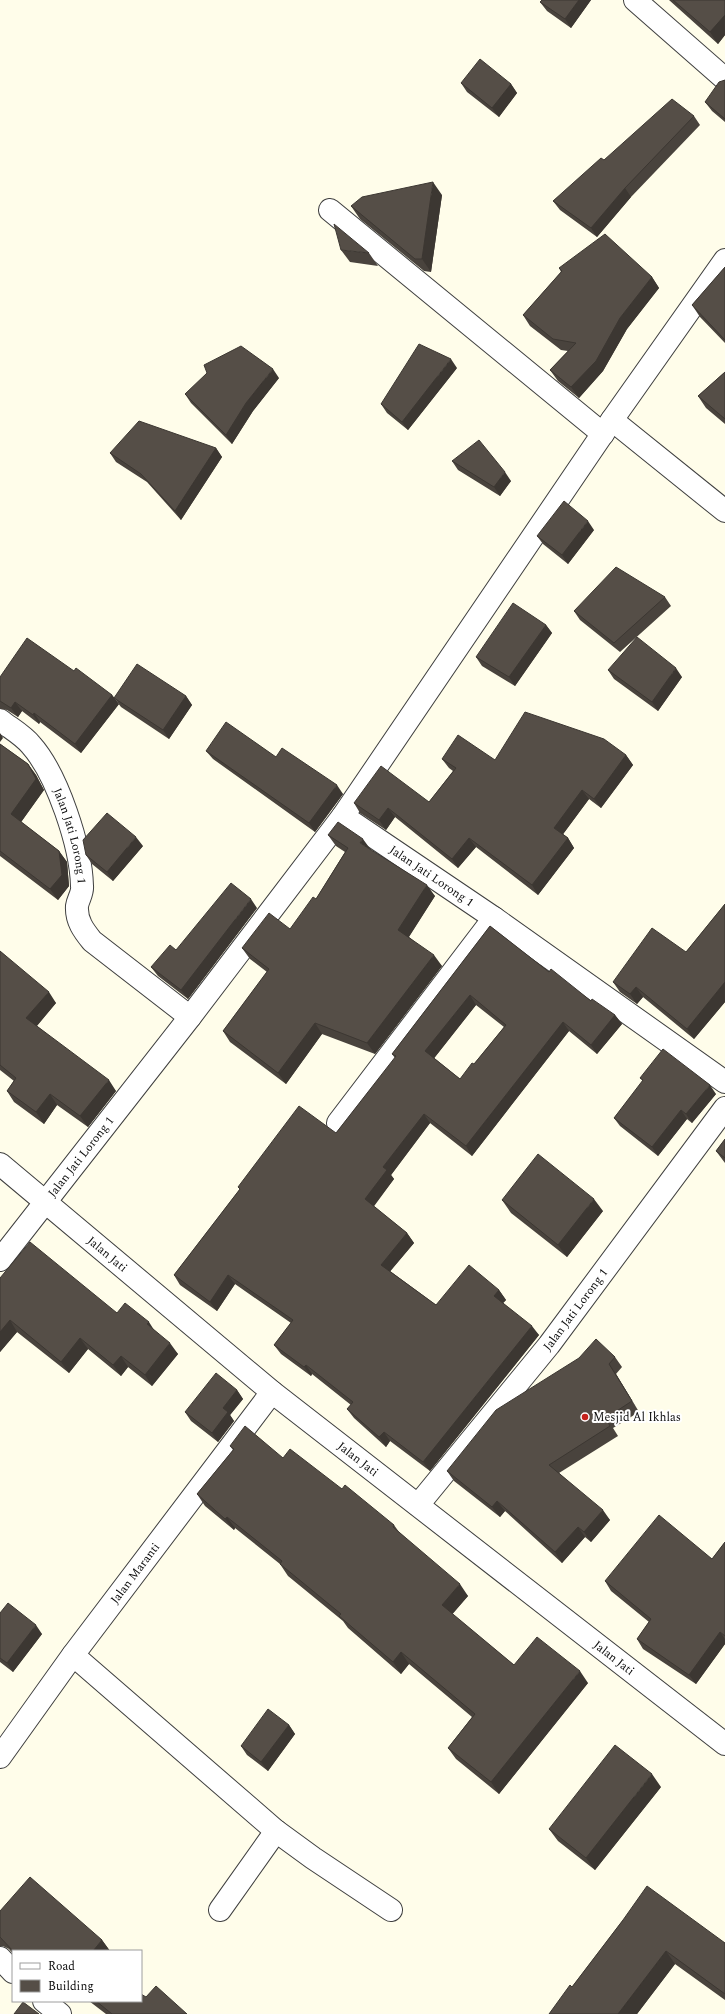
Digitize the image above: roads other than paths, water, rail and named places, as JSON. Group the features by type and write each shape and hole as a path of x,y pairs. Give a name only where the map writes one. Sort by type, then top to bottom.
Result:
{"street":[{"path":"634,0 725,79"},
{"path":"330,210 608,427 725,511"},
{"path":"343,816 608,427 725,260"},
{"name":"Jalan Jati Lorong 1","path":"0,720 30,744 43,761 52,778 72,831 80,866 83,887 77,907 80,925 92,942 190,1017"},
{"name":"Jalan Jati Lorong 1","path":"0,1260 190,1017 343,816 494,918 725,1082"},
{"path":"338,1123 494,918"},
{"name":"Jalan Jati Lorong 1","path":"418,1505 549,1345 725,1108"},
{"name":"Jalan Jati","path":"0,1164 272,1392 725,1744"},
{"name":"Jalan Maranti","path":"0,1757 73,1655 272,1392"},
{"path":"73,1655 276,1831 313,1858 391,1910"},
{"path":"220,1910 276,1831"},
{"path":"0,1958 12,1971"},
{"path":"45,2002 60,2014"}],"place":[{"name":"Mesjid Al Ikhlas","path":"585,1417"}]}
